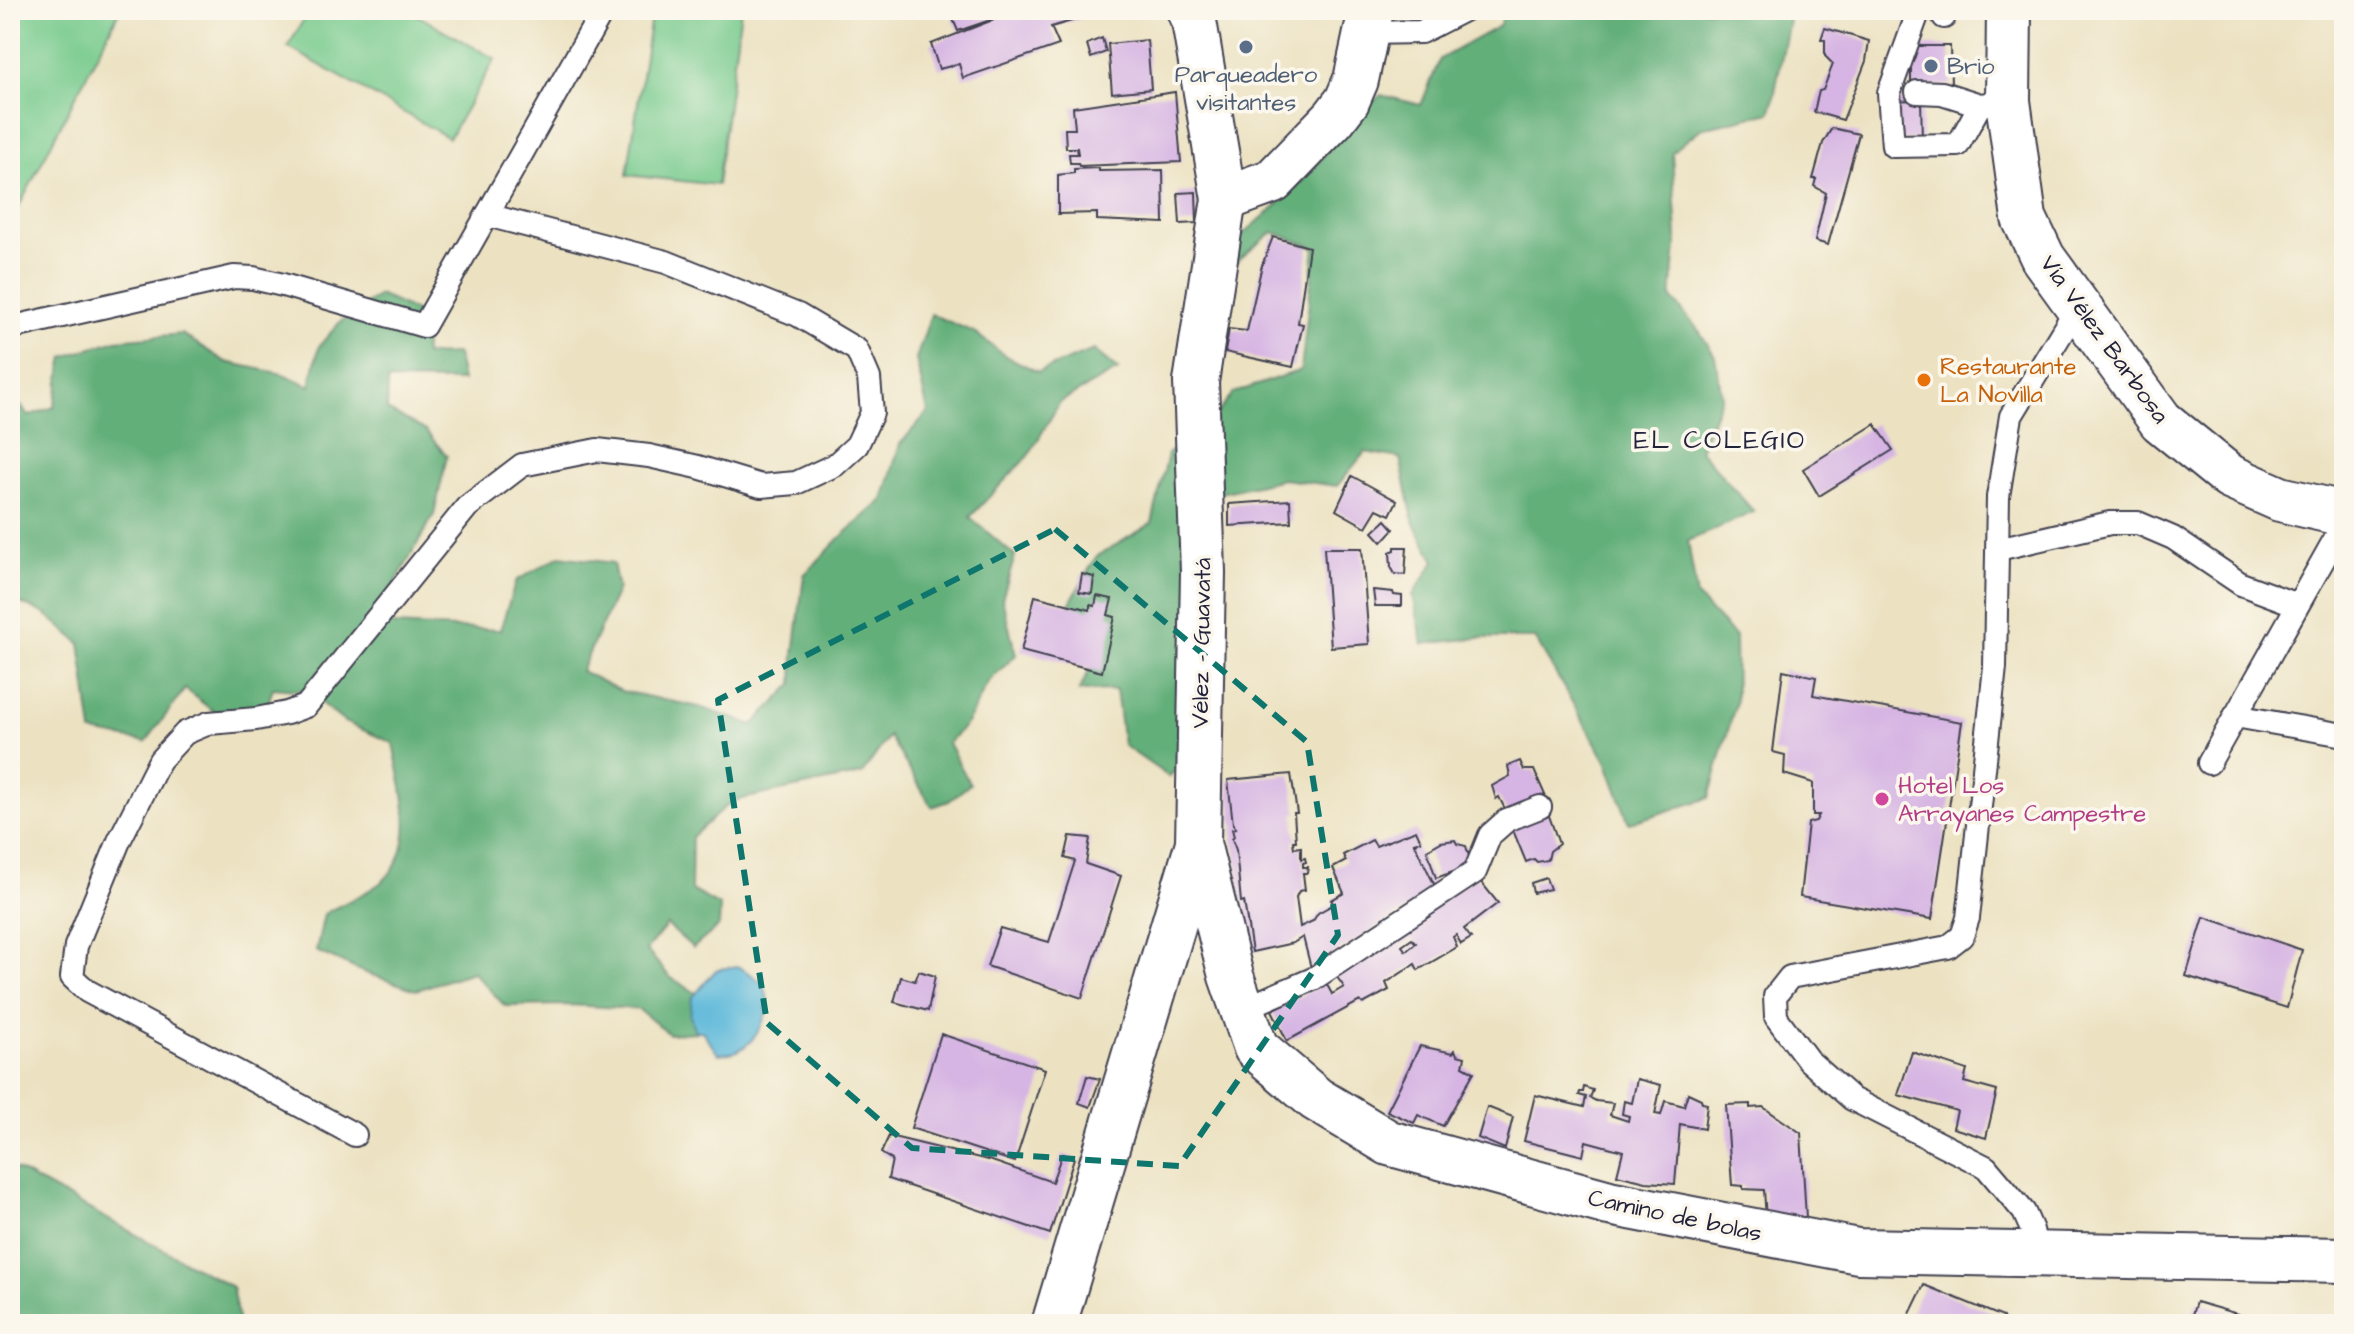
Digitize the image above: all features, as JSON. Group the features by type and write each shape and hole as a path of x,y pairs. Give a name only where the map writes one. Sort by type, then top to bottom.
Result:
{"street":[{"name":"Vélez - Guavatá","path":"1054,1324 1198,843 1203,572 1196,382 1224,199 1194,21 1189,10"},
{"name":"Vía Vélez Barbosa","path":"2009,10 1994,103 2024,218 2043,258 2161,421 2230,477 2280,499 2344,514"},
{"path":"1224,199 1273,181 1334,118 1347,101 1356,80 1368,22"},
{"name":"Camino de bolas","path":"1198,843 1231,976 1256,1048 1316,1099 1389,1143 1609,1203 1858,1251 2344,1260"}],"lane":[{"path":"10,325 141,300 234,277 283,285 424,326 603,10"},
{"path":"1368,22 1421,32 1464,10"},
{"path":"1917,92 1942,93 1994,103 1958,145 1893,146 1889,93 1919,10"},
{"path":"355,1135 87,991 72,977 76,946 119,841 160,760 185,733 209,723 256,719 306,706 467,507 522,465 597,450 649,456 761,486 796,483 835,465 857,445 872,413 869,378 857,350 798,315 666,262 487,215"},
{"path":"2037,1253 2024,1212 1986,1167 1852,1099 1808,1060 1776,1017 1775,996 1790,977 1948,947 1962,936 1970,904 1995,667 1998,497 2011,416 2078,306"},
{"path":"1998,549 2110,523 2138,523 2173,538 2241,584 2297,605"},
{"path":"2209,763 2344,523"},
{"path":"2235,716 2344,735"},
{"path":"1243,1009 1313,979 1475,872 1490,835 1507,820 1540,807"}],"highlighted area":[{"path":"1055,529 1307,742 1338,935 1179,1166 912,1148 767,1023 718,700"}],"green space":[{"path":"10,10 120,10 10,224"},
{"path":"309,10 408,10 495,59 449,138 288,47"},
{"path":"652,10 741,10 717,185 627,175"},
{"path":"1506,10 1791,10 1771,112 1702,128 1672,152 1677,237 1671,297 1715,356 1722,397 1700,450 1754,512 1688,541 1697,597 1735,637 1736,702 1709,798 1629,823 1606,761 1535,638 1478,638 1423,644 1413,595 1435,561 1414,524 1400,458 1365,452 1337,486 1283,479 1216,494 1193,751 1169,777 1123,745 1116,690 1079,691 1094,661 1067,608 1096,557 1152,523 1168,454 1216,415 1233,393 1301,370 1315,248 1273,232 1232,265 1233,243 1314,168 1352,119 1381,95 1421,105 1440,59 1499,26"},
{"path":"379,295 424,315 425,355 457,354 462,381 388,380 387,410 425,430 447,456 434,515 372,624 500,630 516,581 560,556 613,563 618,589 581,671 621,691 699,707 753,725 793,684 804,575 883,500 900,444 928,412 916,359 931,314 974,332 1004,355 1038,372 1094,350 1118,370 1060,402 1029,455 970,517 1015,556 1002,599 1016,655 988,682 967,723 948,743 970,784 949,801 932,807 889,736 862,774 732,801 692,837 691,890 720,906 719,926 693,948 667,925 646,950 670,977 701,996 696,1032 669,1034 638,1009 569,1005 505,1006 473,972 416,990 363,972 316,951 324,914 384,880 402,849 405,814 393,743 344,722 306,691 273,688 264,717 223,719 185,689 146,742 92,732 80,643 44,613 10,599 10,390 28,416 54,407 64,357 116,340 182,334 226,362 283,374 310,386 319,346 340,322"},
{"path":"10,1166 232,1287 239,1324 10,1324"}],"water":[{"path":"737,966 754,976 764,987 767,1008 761,1026 751,1041 735,1052 718,1054 702,1031 695,1031 690,1016 692,998 716,970"}],"building":[{"path":"949,10 1110,10 1051,27 1059,45 963,78 959,64 939,69 931,44 1011,13 958,31"},
{"path":"1825,28 1869,41 1866,61 1843,120 1814,112 1819,91 1823,90 1833,64 1825,56 1825,40 1821,39"},
{"path":"1102,38 1106,52 1091,58 1087,44"},
{"path":"1147,40 1151,89 1112,93 1108,44"},
{"name":"Brio","path":"1911,46 1950,46 1951,85 1911,86"},
{"path":"1175,92 1181,162 1079,166 1078,163 1070,163 1069,154 1078,154 1077,148 1066,148 1065,129 1075,129 1073,107"},
{"name":"Brio","path":"1921,100 1922,139 1885,140 1884,101"},
{"path":"1832,128 1859,134 1828,245 1815,241 1826,193 1814,186 1816,179 1813,179 1823,143"},
{"path":"1099,168 1099,171 1163,170 1164,223 1097,220 1097,213 1058,214 1058,175 1074,173 1074,169"},
{"path":"1196,192 1197,223 1180,224 1178,193"},
{"path":"1273,237 1309,247 1298,323 1303,324 1293,367 1225,352 1229,329 1247,331 1262,265"},
{"path":"1875,424 1893,450 1819,496 1803,469"},
{"path":"1352,476 1397,501 1390,515 1377,509 1366,527 1336,510"},
{"path":"1290,500 1291,522 1229,526 1229,504"},
{"path":"1386,520 1394,529 1382,542 1373,532"},
{"path":"1395,547 1407,547 1405,575 1395,574 1391,567 1390,552"},
{"path":"1324,548 1362,548 1369,644 1331,647"},
{"path":"1082,574 1094,577 1092,594 1079,592"},
{"path":"1373,590 1402,596 1402,606 1375,606"},
{"path":"1035,596 1090,610 1090,605 1095,606 1097,596 1112,599 1108,615 1115,617 1102,672 1021,651"},
{"name":"Hotel Los Arrayanes Campestre","path":"1783,670 1816,677 1813,695 1962,722 1932,919 1800,897 1808,823 1816,821 1819,815 1813,815 1813,783 1784,774 1785,755 1773,752"},
{"path":"1520,761 1524,770 1534,770 1545,795 1508,815 1499,797 1496,799 1492,786 1510,776 1508,766"},
{"path":"1291,774 1297,813 1294,813 1294,848 1301,847 1301,859 1305,858 1306,862 1303,867 1308,867 1307,873 1303,873 1305,890 1299,891 1296,897 1300,927 1313,921 1318,913 1334,904 1331,900 1344,893 1333,868 1346,861 1343,855 1372,840 1376,846 1416,830 1421,841 1414,843 1437,890 1311,968 1303,937 1293,943 1252,952 1232,839 1232,829 1236,828 1228,780"},
{"path":"1548,813 1559,844 1550,851 1548,860 1526,862 1510,823"},
{"path":"1070,836 1090,838 1086,864 1121,876 1082,998 987,966 1000,928 1049,942 1075,861 1065,858"},
{"path":"1455,840 1457,844 1466,846 1471,863 1436,878 1427,850 1441,842"},
{"path":"1477,877 1498,903 1464,929 1471,938 1461,944 1456,935 1453,937 1457,947 1418,970 1415,964 1386,983 1389,990 1363,1004 1360,1001 1287,1041 1272,1010 1326,983 1332,994 1344,987 1334,973","holes":["1412,939 1416,943 1406,951 1402,946"]},
{"path":"1546,878 1550,889 1533,893 1531,883"},
{"path":"2204,917 2302,950 2287,1008 2186,976"},
{"path":"919,971 935,976 928,1011 894,1002 901,977 915,981"},
{"path":"941,1034 1045,1069 1015,1162 911,1128"},
{"path":"1420,1046 1453,1053 1455,1050 1457,1055 1465,1057 1463,1066 1474,1072 1443,1126 1418,1115 1414,1123 1387,1111"},
{"path":"1912,1052 1967,1070 1964,1082 1997,1091 1986,1138 1953,1128 1957,1111 1898,1095"},
{"path":"1087,1076 1100,1079 1090,1107 1079,1103"},
{"path":"1637,1079 1661,1085 1655,1114 1661,1115 1665,1101 1684,1106 1688,1093 1707,1104 1704,1129 1680,1124 1675,1184 1646,1182 1617,1175 1623,1151 1586,1141 1583,1156 1524,1141 1535,1095 1584,1107 1586,1097 1579,1095 1584,1087 1593,1090 1590,1098 1613,1103 1610,1115 1628,1121 1629,1116 1622,1114 1624,1101 1632,1103"},
{"path":"1750,1104 1750,1108 1763,1107 1801,1133 1806,1218 1766,1218 1764,1190 1732,1185 1726,1105"},
{"path":"1487,1107 1513,1117 1505,1149 1478,1138"},
{"path":"889,1136 992,1161 1052,1182 1062,1154 1074,1158 1050,1234 888,1179 892,1160 881,1153"},
{"path":"1924,1285 2003,1317 2005,1324 1905,1324"},
{"path":"2196,1302 2269,1323 2269,1324 2189,1324"}],"place":[{"name":"Parqueadero visitantes","path":"1246,47"},
{"name":"Brio","path":"1931,66"},
{"name":"Restaurante La Novilla","path":"1924,380"},
{"name":"Hotel Los Arrayanes Campestre","path":"1882,799"}],"district":[{"name":"EL COLEGIO","path":"1720,439"}]}
